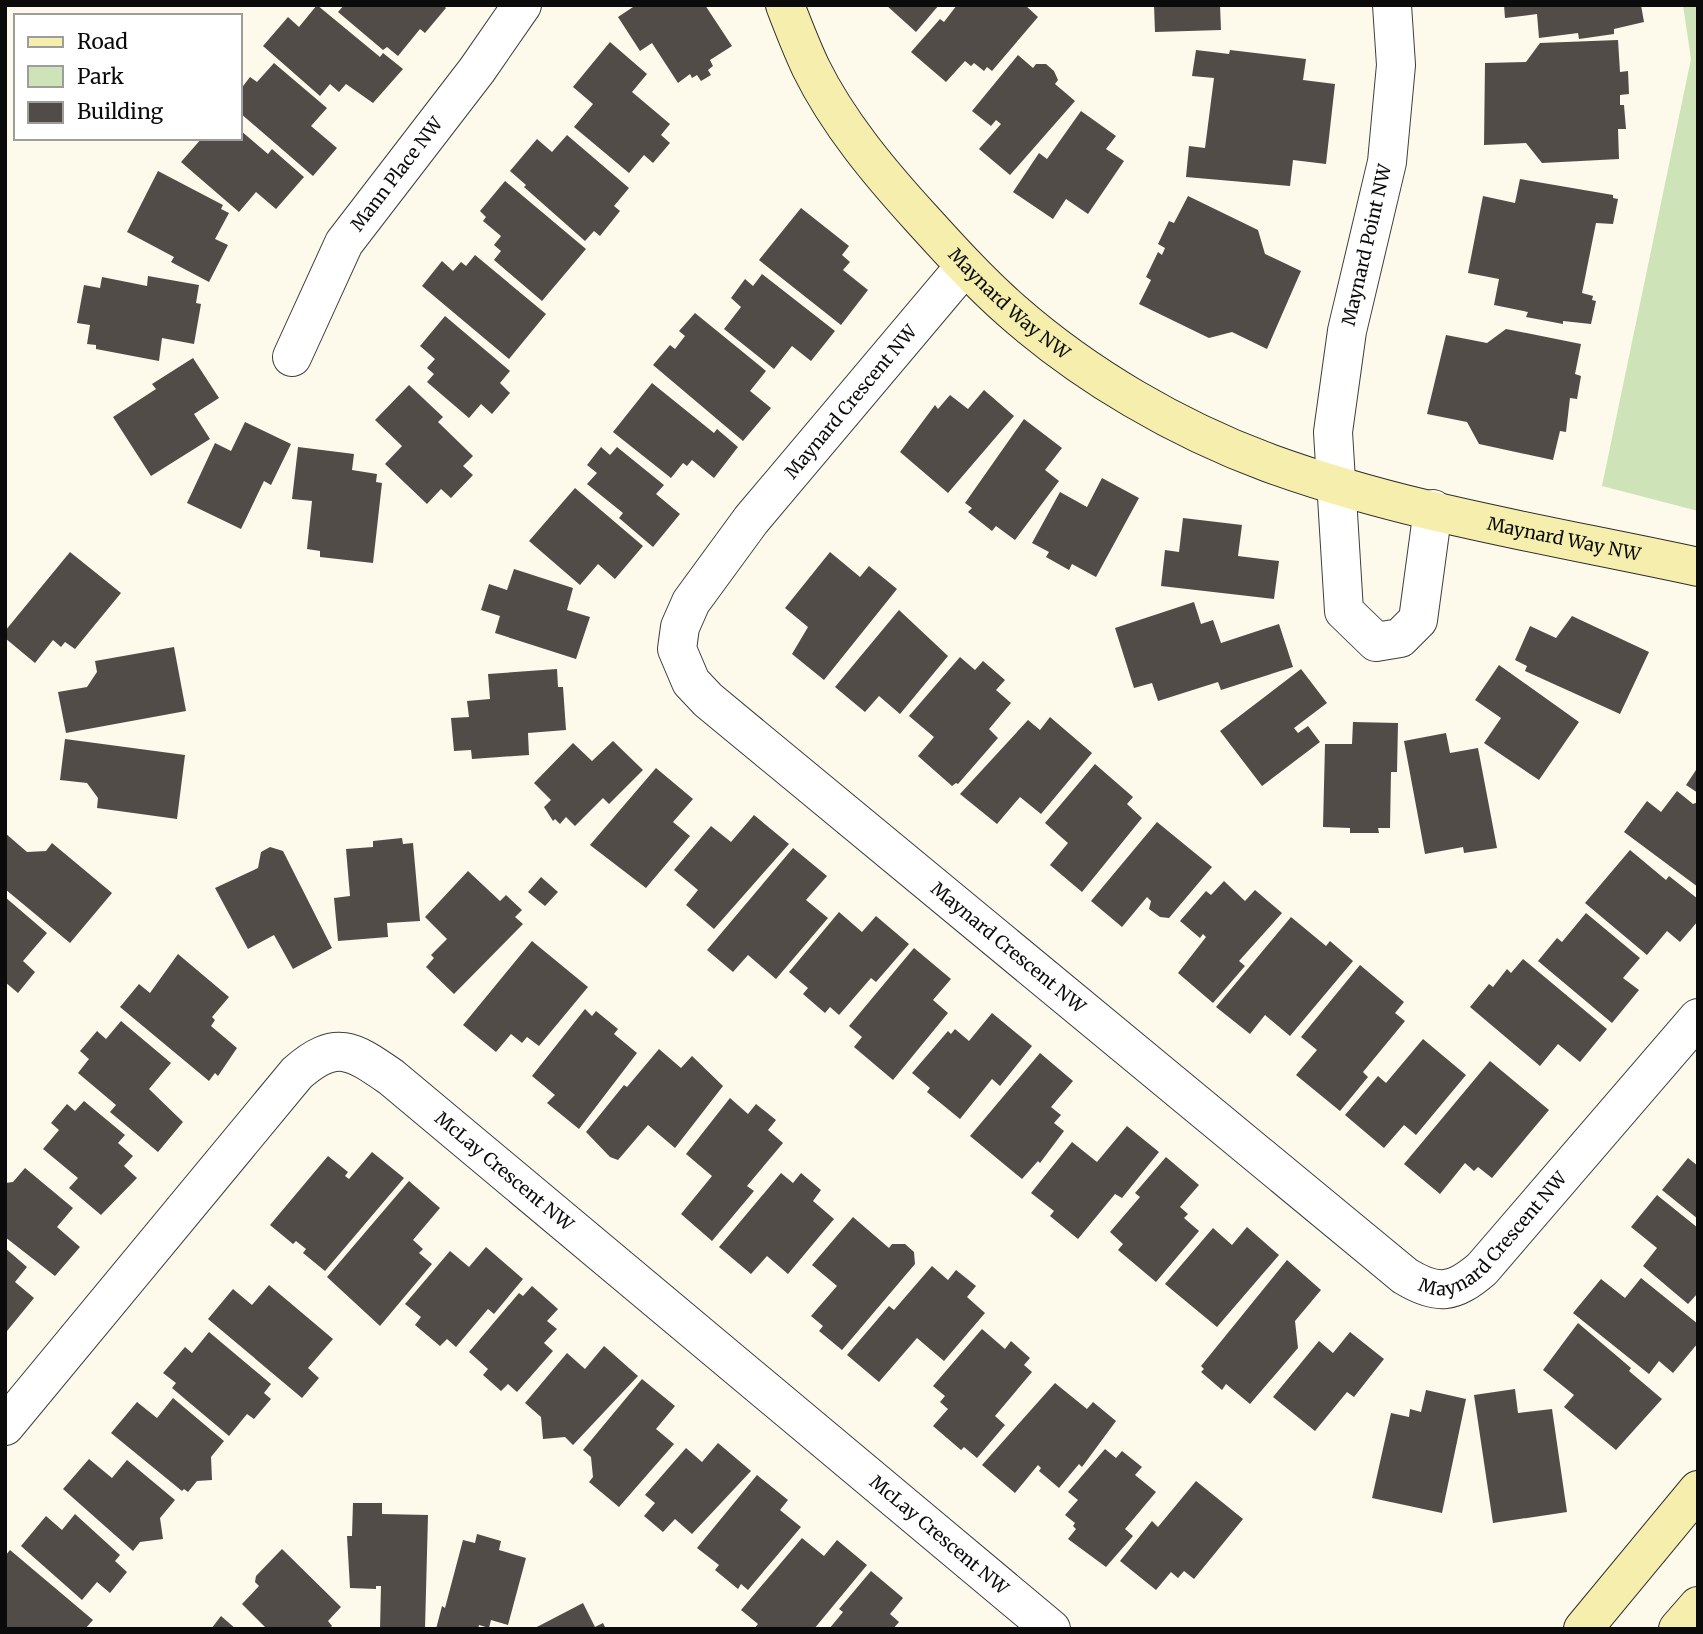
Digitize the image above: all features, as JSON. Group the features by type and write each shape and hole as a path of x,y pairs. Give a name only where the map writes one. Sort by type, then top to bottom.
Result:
{"street":[{"name":"Mann Place NW","path":"292,357 344,243 477,70 522,5"},
{"name":"Maynard Way NW","path":"785,5 812,70 874,167 965,266 1012,311 1061,350 1158,411 1209,438 1270,463 1337,484 1433,509 1698,567"},
{"name":"Maynard Point NW","path":"1337,484 1333,432 1336,393 1347,331 1379,202 1393,117 1396,65 1392,5"},
{"name":"Maynard Crescent NW","path":"965,266 751,520 691,601 680,627 677,649 691,682 708,700 1405,1276 1424,1287 1448,1290 1465,1284 1482,1269 1698,1018"},
{"path":"1337,484 1344,611 1376,642 1401,638 1418,620 1433,509"},
{"name":"McLay Crescent NW","path":"5,1426 297,1073 314,1058 330,1051 343,1050 365,1059 391,1077 1051,1629"},
{"path":"1583,1629 1698,1490"},
{"path":"1678,1629 1698,1606"}],"green space":[{"path":"1683,5 1698,5 1698,511 1602,486 1691,59"}],"building":[{"path":"317,5 380,57 383,53 403,69 373,103 346,84 339,92 330,84 320,96 263,46 288,17 299,27"},
{"path":"344,5 443,5 446,8 425,33 420,29 398,56 387,47 383,50 338,12"},
{"path":"636,5 705,5 732,46 710,60 713,66 708,70 711,75 701,81 697,75 692,78 690,74 678,83 652,43 640,51 618,17"},
{"path":"886,5 939,5 916,32"},
{"path":"957,5 1025,5 1038,17 992,71 987,67 984,71 974,63 971,66 965,61 946,82 911,52 940,19 944,22"},
{"path":"1154,5 1220,5 1221,30 1155,32"},
{"path":"1504,5 1641,5 1644,22 1614,29 1614,34 1579,39 1578,33 1539,38 1537,14 1505,18"},
{"path":"1618,40 1620,72 1628,71 1629,94 1620,95 1620,105 1624,105 1626,129 1618,129 1619,159 1542,163 1526,143 1484,145 1485,63 1526,62 1540,43"},
{"path":"610,42 647,74 632,92 670,124 661,135 670,143 653,163 644,155 629,173 574,127 593,104 573,87"},
{"path":"1196,50 1229,54 1230,50 1306,59 1303,80 1335,84 1326,164 1293,160 1290,186 1186,177 1189,146 1205,148 1214,78 1192,76"},
{"path":"1018,55 1033,68 1036,64 1046,64 1054,71 1058,80 1055,84 1075,101 1010,175 979,149 1001,124 996,120 991,126 972,111"},
{"path":"274,63 327,108 311,126 337,148 313,176 242,115 242,87 250,77 257,82"},
{"path":"1081,111 1116,136 1106,149 1124,161 1088,214 1066,199 1053,219 1013,192 1039,153 1047,159"},
{"path":"242,132 268,154 272,149 304,177 276,209 256,192 239,212 181,162 200,140 242,140"},
{"path":"567,135 629,188 614,206 620,211 600,236 594,231 585,241 524,187 526,185 510,171 537,139 552,152"},
{"path":"158,171 223,205 221,209 229,213 215,239 228,245 209,282 171,262 174,257 127,232"},
{"path":"1520,179 1613,195 1613,198 1618,199 1613,224 1596,223 1582,293 1593,296 1592,300 1596,301 1591,324 1563,321 1563,324 1526,317 1528,312 1494,305 1499,279 1468,273 1483,196 1515,203"},
{"path":"505,181 586,249 542,301 494,260 501,251 494,245 501,236 483,221 486,217 480,211"},
{"path":"1188,196 1258,230 1265,254 1301,271 1267,349 1232,332 1209,338 1139,304 1151,280 1146,277 1158,252 1162,255 1165,248 1158,244 1169,221 1174,223"},
{"path":"801,208 849,246 842,255 850,262 843,270 868,290 841,325 759,260"},
{"path":"475,255 546,314 509,359 422,286 442,261 453,271 461,262 466,266"},
{"path":"762,274 835,331 811,361 792,346 774,369 724,329 741,307 731,298 745,279 753,286"},
{"path":"148,276 199,285 196,303 201,304 194,344 162,338 159,361 96,349 96,345 87,344 90,325 77,323 84,285 100,288 102,277 147,286"},
{"path":"695,313 766,371 750,391 771,408 743,441 653,365 670,345 675,349 685,336 679,331"},
{"path":"445,316 510,371 500,383 510,393 492,414 481,404 469,418 427,382 434,374 427,368 435,359 420,346"},
{"path":"1506,329 1581,344 1575,374 1581,376 1577,399 1570,398 1566,432 1560,431 1553,460 1479,444 1467,422 1427,414 1446,335 1487,343"},
{"path":"193,358 219,398 194,414 210,439 151,476 113,417 156,389 152,384"},
{"path":"652,383 714,433 717,429 738,447 714,478 692,460 687,466 683,463 671,478 613,432"},
{"path":"409,385 443,417 438,422 473,456 463,466 473,475 451,498 441,489 427,504 385,464 402,446 375,420"},
{"path":"984,390 1014,416 948,493 900,452 935,405 938,409 950,395 968,409"},
{"path":"1024,419 1062,448 1045,470 1059,481 1015,540 996,526 992,531 968,512 972,508 965,503"},
{"path":"245,422 291,444 271,485 264,481 241,529 187,503 215,443 231,451"},
{"path":"298,447 354,454 352,470 377,474 376,482 382,483 373,563 320,557 320,551 307,549 312,501 292,499"},
{"path":"601,447 610,455 617,447 664,485 656,494 680,514 653,547 619,518 623,513 587,484 597,473 587,465"},
{"path":"1102,478 1139,498 1096,577 1072,564 1069,570 1046,557 1049,552 1032,543 1060,492 1087,507"},
{"path":"575,488 643,546 615,579 598,564 580,585 529,541"},
{"path":"1183,518 1242,525 1238,556 1279,561 1274,599 1161,586 1165,550 1179,552"},
{"path":"70,552 121,593 75,649 65,642 61,647 53,640 35,663 5,638 5,631"},
{"path":"830,552 860,577 869,566 897,589 824,680 792,654 808,627 785,608"},
{"path":"514,569 573,588 567,610 590,617 576,659 495,633 500,616 481,610 489,584 507,590"},
{"path":"1194,602 1201,624 1213,620 1221,643 1279,624 1293,667 1221,690 1218,682 1158,701 1152,683 1134,688 1115,628"},
{"path":"899,610 948,656 900,714 879,696 865,712 835,687"},
{"path":"1572,616 1649,652 1620,714 1525,671 1527,666 1515,660 1530,626 1556,638"},
{"path":"174,647 186,711 66,733 58,692 87,687 97,672 95,661"},
{"path":"960,657 975,670 983,661 1005,680 996,690 1011,703 989,729 998,738 958,784 952,786 918,756 934,737 909,716"},
{"path":"1499,665 1579,722 1539,780 1484,743 1501,718 1475,700"},
{"path":"557,669 558,687 563,687 566,730 528,733 529,755 472,759 471,750 454,751 451,718 469,717 467,701 490,699 488,674"},
{"path":"1301,669 1327,703 1294,728 1298,733 1308,726 1320,742 1262,786 1220,731"},
{"path":"1050,717 1092,753 1041,814 1020,797 997,824 960,794 1028,720 1040,730"},
{"path":"1353,722 1398,723 1397,772 1391,772 1390,828 1378,828 1379,833 1350,833 1350,828 1323,827 1325,744 1352,744"},
{"path":"1446,733 1450,753 1478,748 1497,848 1464,853 1463,847 1425,854 1404,741"},
{"path":"65,739 185,755 177,819 97,808 98,798 87,783 60,780"},
{"path":"613,741 643,770 609,804 603,798 575,826 566,817 560,824 555,819 553,821 544,807 551,800 534,783 573,743 592,761"},
{"path":"1095,764 1133,797 1127,804 1142,818 1082,892 1050,865 1068,843 1045,823"},
{"path":"1698,767 1698,793 1686,785"},
{"path":"656,768 693,799 673,822 690,836 646,888 590,845"},
{"path":"1677,791 1693,804 1698,802 1698,887 1624,832 1647,801 1661,812"},
{"path":"754,815 789,844 714,929 686,905 698,890 674,870 711,826 731,842"},
{"path":"1157,822 1212,867 1169,918 1160,917 1149,909 1151,901 1147,897 1122,927 1091,901"},
{"path":"5,833 27,852 46,851 52,843 112,893 70,943 5,889"},
{"path":"402,838 403,844 413,843 420,921 387,923 388,937 338,941 334,898 350,896 346,849 373,847 373,841"},
{"path":"270,847 283,851 332,948 293,969 274,935 248,949 215,888 258,868 261,852"},
{"path":"793,848 827,876 806,900 828,918 776,979 748,955 733,972 707,950"},
{"path":"1630,850 1666,880 1669,876 1698,899 1698,921 1680,942 1667,931 1647,955 1585,903"},
{"path":"468,871 500,901 506,895 522,910 515,917 523,924 454,994 426,967 434,958 431,955 447,939 425,917"},
{"path":"541,877 558,892 545,906 528,892"},
{"path":"1224,881 1245,901 1255,890 1282,913 1239,961 1245,966 1213,1003 1178,973 1206,937 1203,934 1200,938 1180,921 1206,891 1211,895"},
{"path":"5,897 47,933 23,961 35,972 18,993 5,982"},
{"path":"839,912 862,932 876,916 909,944 876,982 871,978 839,1015 830,1007 825,1013 803,994 808,988 789,972"},
{"path":"1586,913 1640,958 1623,978 1639,990 1612,1023 1538,961 1557,938 1562,942"},
{"path":"1291,917 1326,946 1330,941 1353,961 1290,1036 1265,1015 1250,1034 1216,1007"},
{"path":"532,941 588,987 539,1046 527,1037 522,1043 511,1034 496,1052 463,1025"},
{"path":"914,948 951,979 933,1000 948,1013 893,1080 854,1047 862,1037 849,1026"},
{"path":"178,954 229,997 212,1017 215,1020 211,1026 237,1048 218,1076 215,1073 209,1081 120,1007 139,984 150,993"},
{"path":"1523,959 1607,1029 1580,1062 1558,1044 1540,1066 1470,1007 1489,984 1493,987 1507,969 1511,973"},
{"path":"1360,965 1404,1002 1395,1013 1405,1021 1363,1072 1368,1077 1340,1111 1296,1075 1317,1050 1301,1037"},
{"path":"585,1009 592,1016 596,1011 618,1029 614,1034 637,1053 579,1129 547,1103 555,1095 532,1076"},
{"path":"992,1013 1032,1046 1000,1086 992,1079 960,1119 927,1092 930,1088 912,1073 948,1031 951,1034 955,1029 969,1041"},
{"path":"121,1021 171,1063 149,1089 183,1122 158,1152 110,1112 116,1105 78,1073 89,1059 80,1051 97,1031 106,1039"},
{"path":"1423,1039 1466,1075 1416,1135 1404,1125 1384,1148 1345,1115 1378,1076 1386,1083"},
{"path":"659,1049 681,1068 692,1056 723,1086 675,1148 648,1125 618,1160 610,1157 586,1132 624,1085 627,1087"},
{"path":"1040,1053 1073,1081 1051,1107 1061,1115 1054,1123 1064,1131 1040,1163 1038,1161 1022,1179 970,1136"},
{"path":"1490,1061 1549,1110 1492,1178 1478,1167 1474,1171 1465,1163 1440,1194 1404,1164"},
{"path":"730,1098 748,1114 756,1104 776,1120 768,1130 783,1143 747,1186 754,1191 712,1241 681,1214 712,1176 686,1154"},
{"path":"84,1101 125,1135 118,1143 133,1156 124,1166 137,1178 101,1215 69,1188 78,1178 43,1149 59,1130 51,1123 67,1104 75,1111"},
{"path":"1127,1126 1159,1152 1122,1198 1115,1194 1078,1239 1050,1216 1054,1211 1031,1193 1072,1142 1097,1162"},
{"path":"372,1152 404,1178 325,1271 303,1253 306,1249 296,1241 293,1244 270,1225 328,1156 348,1172 345,1176 349,1179"},
{"path":"1166,1157 1199,1185 1180,1207 1188,1214 1184,1218 1199,1231 1156,1282 1118,1250 1123,1244 1110,1232 1140,1197 1135,1193"},
{"path":"1688,1158 1698,1166 1698,1219 1662,1190"},
{"path":"25,1168 73,1208 57,1227 80,1247 55,1276 5,1237 5,1183 13,1182"},
{"path":"781,1173 793,1183 801,1173 821,1190 813,1201 834,1219 788,1274 767,1256 751,1274 719,1247"},
{"path":"409,1181 440,1208 413,1240 423,1249 419,1253 432,1264 380,1326 327,1277"},
{"path":"1657,1195 1698,1228 1698,1293 1688,1304 1643,1266 1657,1248 1631,1227"},
{"path":"853,1217 889,1248 892,1244 905,1244 914,1252 915,1264 842,1350 819,1331 823,1326 811,1316 837,1286 812,1265"},
{"path":"1247,1227 1279,1255 1217,1327 1165,1284 1213,1228 1232,1245"},
{"path":"486,1247 523,1279 494,1314 488,1309 456,1347 447,1339 440,1346 415,1325 421,1317 405,1304 450,1251 469,1267"},
{"path":"5,1248 27,1267 15,1282 34,1298 7,1331"},
{"path":"1287,1260 1321,1290 1295,1321 1298,1348 1250,1404 1226,1384 1222,1390 1201,1372 1204,1369 1201,1366"},
{"path":"932,1266 948,1280 956,1270 976,1286 967,1297 985,1313 944,1361 917,1338 879,1382 847,1355 889,1306 894,1310"},
{"path":"1641,1278 1698,1324 1698,1343 1673,1373 1659,1361 1649,1374 1573,1313 1601,1279 1625,1298"},
{"path":"269,1285 333,1339 308,1368 319,1378 302,1398 208,1319 233,1289 252,1305"},
{"path":"532,1286 558,1309 547,1321 557,1329 544,1343 553,1351 517,1392 508,1384 501,1391 483,1375 488,1369 469,1352 519,1293 523,1296"},
{"path":"1578,1323 1631,1368 1629,1371 1662,1399 1616,1450 1564,1407 1574,1395 1543,1370"},
{"path":"982,1329 1005,1349 1011,1341 1030,1358 1024,1365 1032,1372 995,1416 1005,1425 977,1458 964,1447 961,1450 933,1426 948,1409 940,1402 945,1396 933,1386"},
{"path":"209,1332 271,1384 264,1393 271,1399 254,1419 247,1414 229,1436 172,1388 176,1383 163,1373 185,1347 192,1353"},
{"path":"1350,1332 1384,1359 1354,1397 1347,1392 1315,1431 1273,1397 1319,1341 1333,1353"},
{"path":"604,1346 638,1376 573,1445 565,1437 543,1439 541,1417 525,1403 567,1353 585,1369"},
{"path":"642,1379 675,1406 656,1429 674,1444 619,1507 589,1482 593,1477 591,1457 583,1450"},
{"path":"1055,1383 1087,1409 1093,1402 1116,1421 1082,1467 1079,1464 1059,1488 1039,1471 1041,1468 1038,1465 1015,1493 982,1465"},
{"path":"1515,1389 1518,1413 1552,1409 1567,1512 1493,1523 1474,1395"},
{"path":"1426,1390 1466,1399 1442,1513 1372,1498 1391,1413 1409,1417 1410,1409 1421,1412"},
{"path":"173,1398 224,1441 211,1457 212,1480 197,1481 188,1492 184,1489 182,1491 111,1433 137,1402 157,1418"},
{"path":"718,1443 751,1471 692,1534 675,1519 663,1532 644,1516 655,1503 645,1495 686,1448 702,1462"},
{"path":"1105,1449 1116,1458 1122,1451 1142,1467 1135,1475 1156,1492 1125,1529 1133,1536 1106,1567 1068,1539 1076,1529 1073,1526 1075,1523 1065,1515 1078,1500 1068,1492"},
{"path":"89,1459 112,1478 127,1460 175,1500 160,1518 163,1539 140,1542 133,1551 63,1489"},
{"path":"757,1475 788,1500 780,1510 801,1527 748,1590 741,1584 738,1589 715,1570 719,1565 697,1548"},
{"path":"1196,1481 1243,1519 1194,1579 1184,1571 1178,1578 1171,1572 1156,1590 1120,1561 1152,1521 1158,1527"},
{"path":"353,1503 382,1503 382,1514 428,1515 425,1629 380,1629 381,1586 376,1586 376,1589 350,1588 347,1536 352,1536"},
{"path":"75,1514 120,1555 115,1561 127,1572 110,1593 97,1582 82,1600 21,1546 46,1516 62,1530"},
{"path":"477,1534 501,1541 499,1550 526,1558 508,1625 491,1620 489,1628 479,1625 478,1629 436,1629 442,1606 445,1608 463,1540 475,1543"},
{"path":"802,1538 824,1556 837,1540 867,1565 814,1629 754,1629 758,1624 741,1610"},
{"path":"282,1549 341,1607 328,1621 332,1626 329,1629 267,1629 242,1604 259,1586 255,1582 256,1576"},
{"path":"10,1550 93,1620 85,1629 5,1629 5,1556"},
{"path":"871,1571 903,1598 890,1614 899,1622 893,1629 829,1629 843,1612 839,1609"},
{"path":"583,1603 595,1627 603,1623 606,1629 533,1629"},
{"path":"221,1616 236,1629 211,1629"}]}
